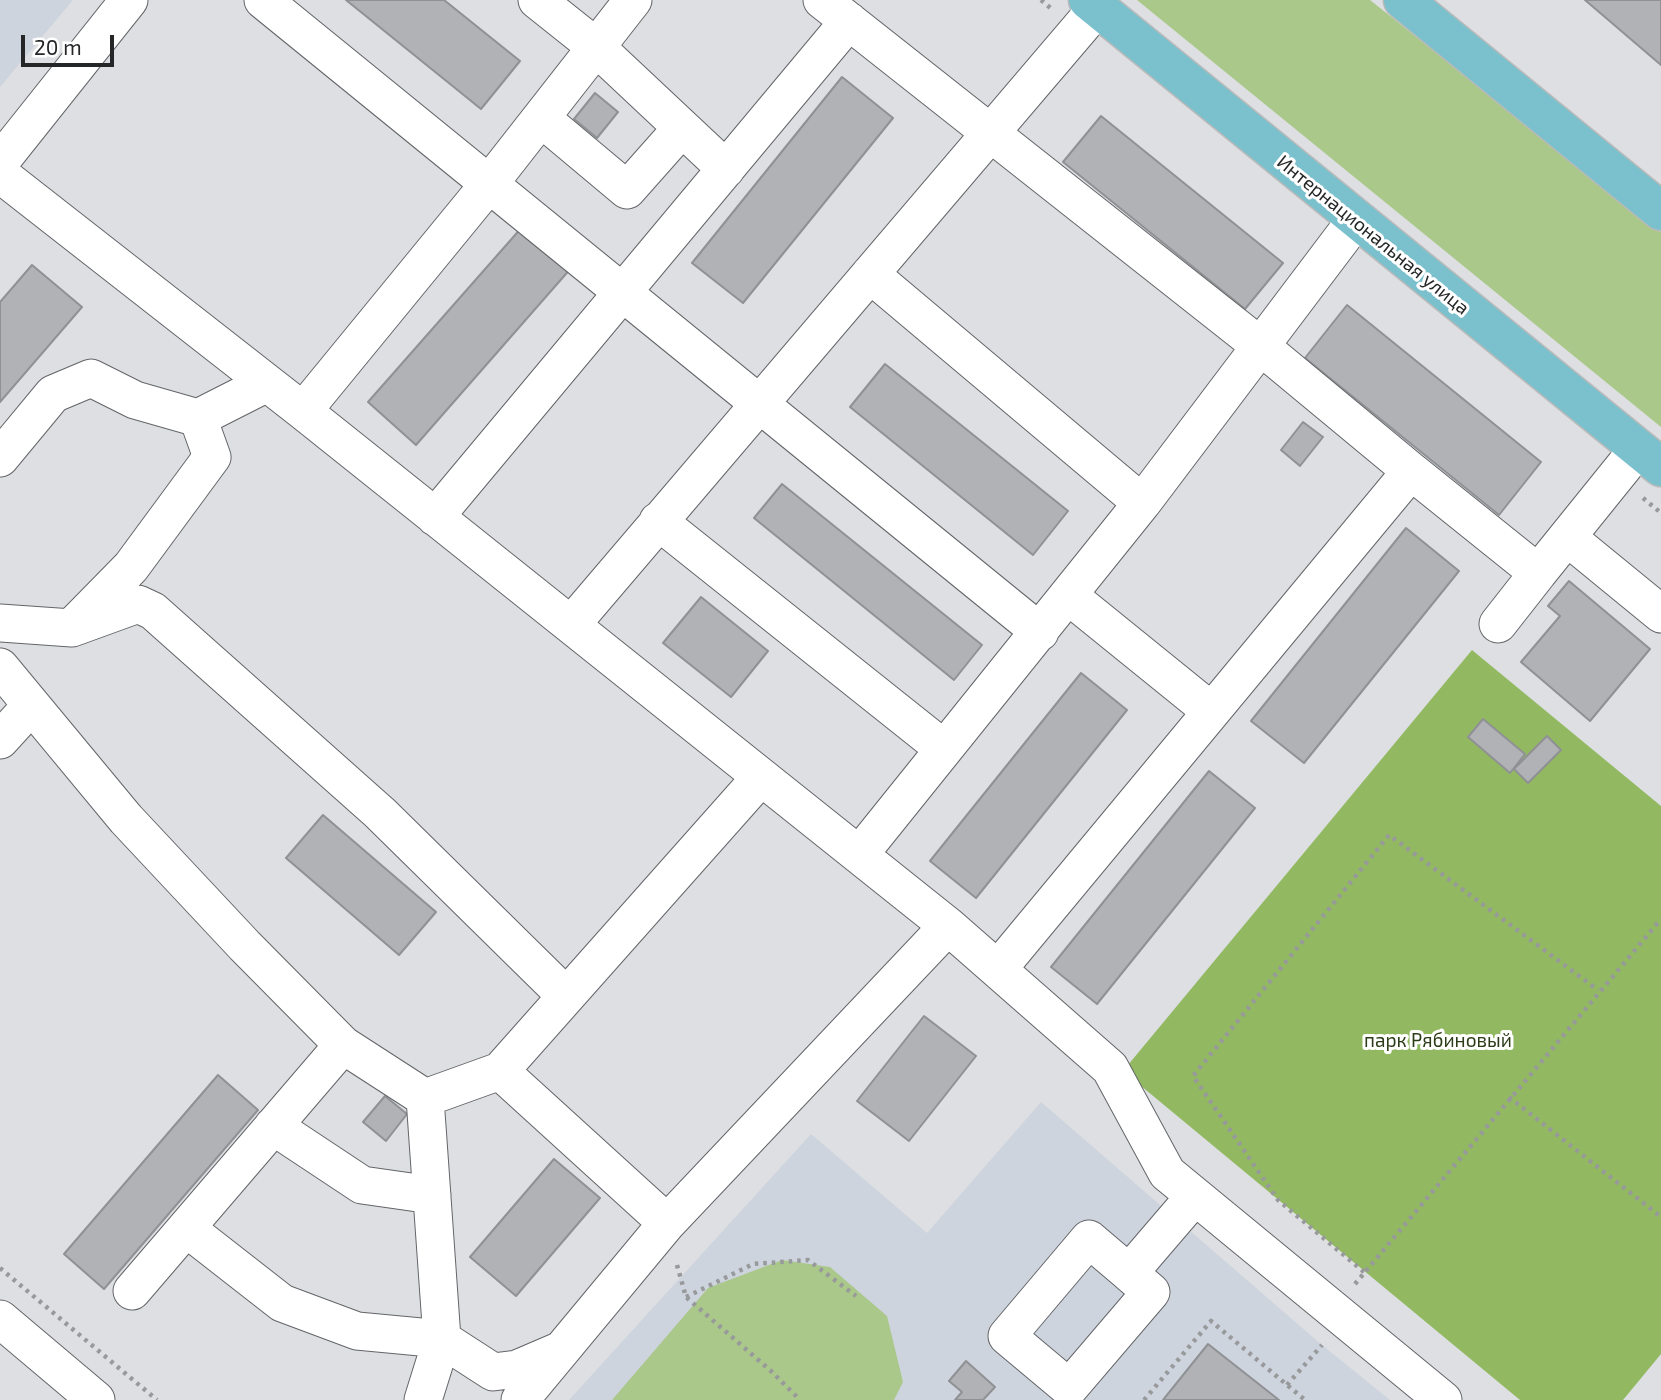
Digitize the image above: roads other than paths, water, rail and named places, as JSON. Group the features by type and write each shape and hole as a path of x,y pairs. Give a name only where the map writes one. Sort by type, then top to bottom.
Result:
{"main road":[{"path":"1403,0 1661,211"},
{"name":"Интернациональная улица","path":"1092,4 1355,221 1650,458"}],"street":[{"path":"0,162 129,0"},
{"path":"263,0 1040,632"},
{"path":"537,0 596,47 726,169"},
{"path":"303,411 489,184 634,0"},
{"path":"571,625 990,132 1092,4"},
{"path":"435,517 726,169 835,10 1259,345 1538,573"},
{"path":"541,118 627,190 682,128"},
{"path":"0,174 303,411 948,926 1110,1069 1167,1173 1443,1400"},
{"path":"859,855 1142,503 1355,221"},
{"path":"870,274 1142,503"},
{"path":"0,458 53,394 91,378 135,400 198,418 267,383"},
{"path":"72,628 131,566 212,457 198,418"},
{"path":"1498,624 1567,537 1650,458"},
{"path":"998,969 1411,471"},
{"path":"658,521 944,749"},
{"path":"1567,537 1661,614"},
{"path":"1069,596 1211,710"},
{"path":"0,623 72,628 138,604 153,611 380,813 566,996"},
{"path":"0,667 125,819 343,1045 425,1098"},
{"path":"0,740 32,706"},
{"path":"425,1098 499,1071 761,777"},
{"path":"520,1400 667,1223 948,926"},
{"path":"132,1291 343,1045"},
{"path":"499,1071 667,1223"},
{"path":"423,1400 442,1339 425,1098"},
{"path":"273,1126 362,1185 432,1195"},
{"path":"1129,1273 1195,1196"},
{"path":"186,1228 282,1303 357,1331 442,1339 493,1372 517,1369 563,1349"},
{"path":"0,1319 96,1400"}],"park label":[{"name":"парк Рябиновый","path":"1438,1041"}]}
